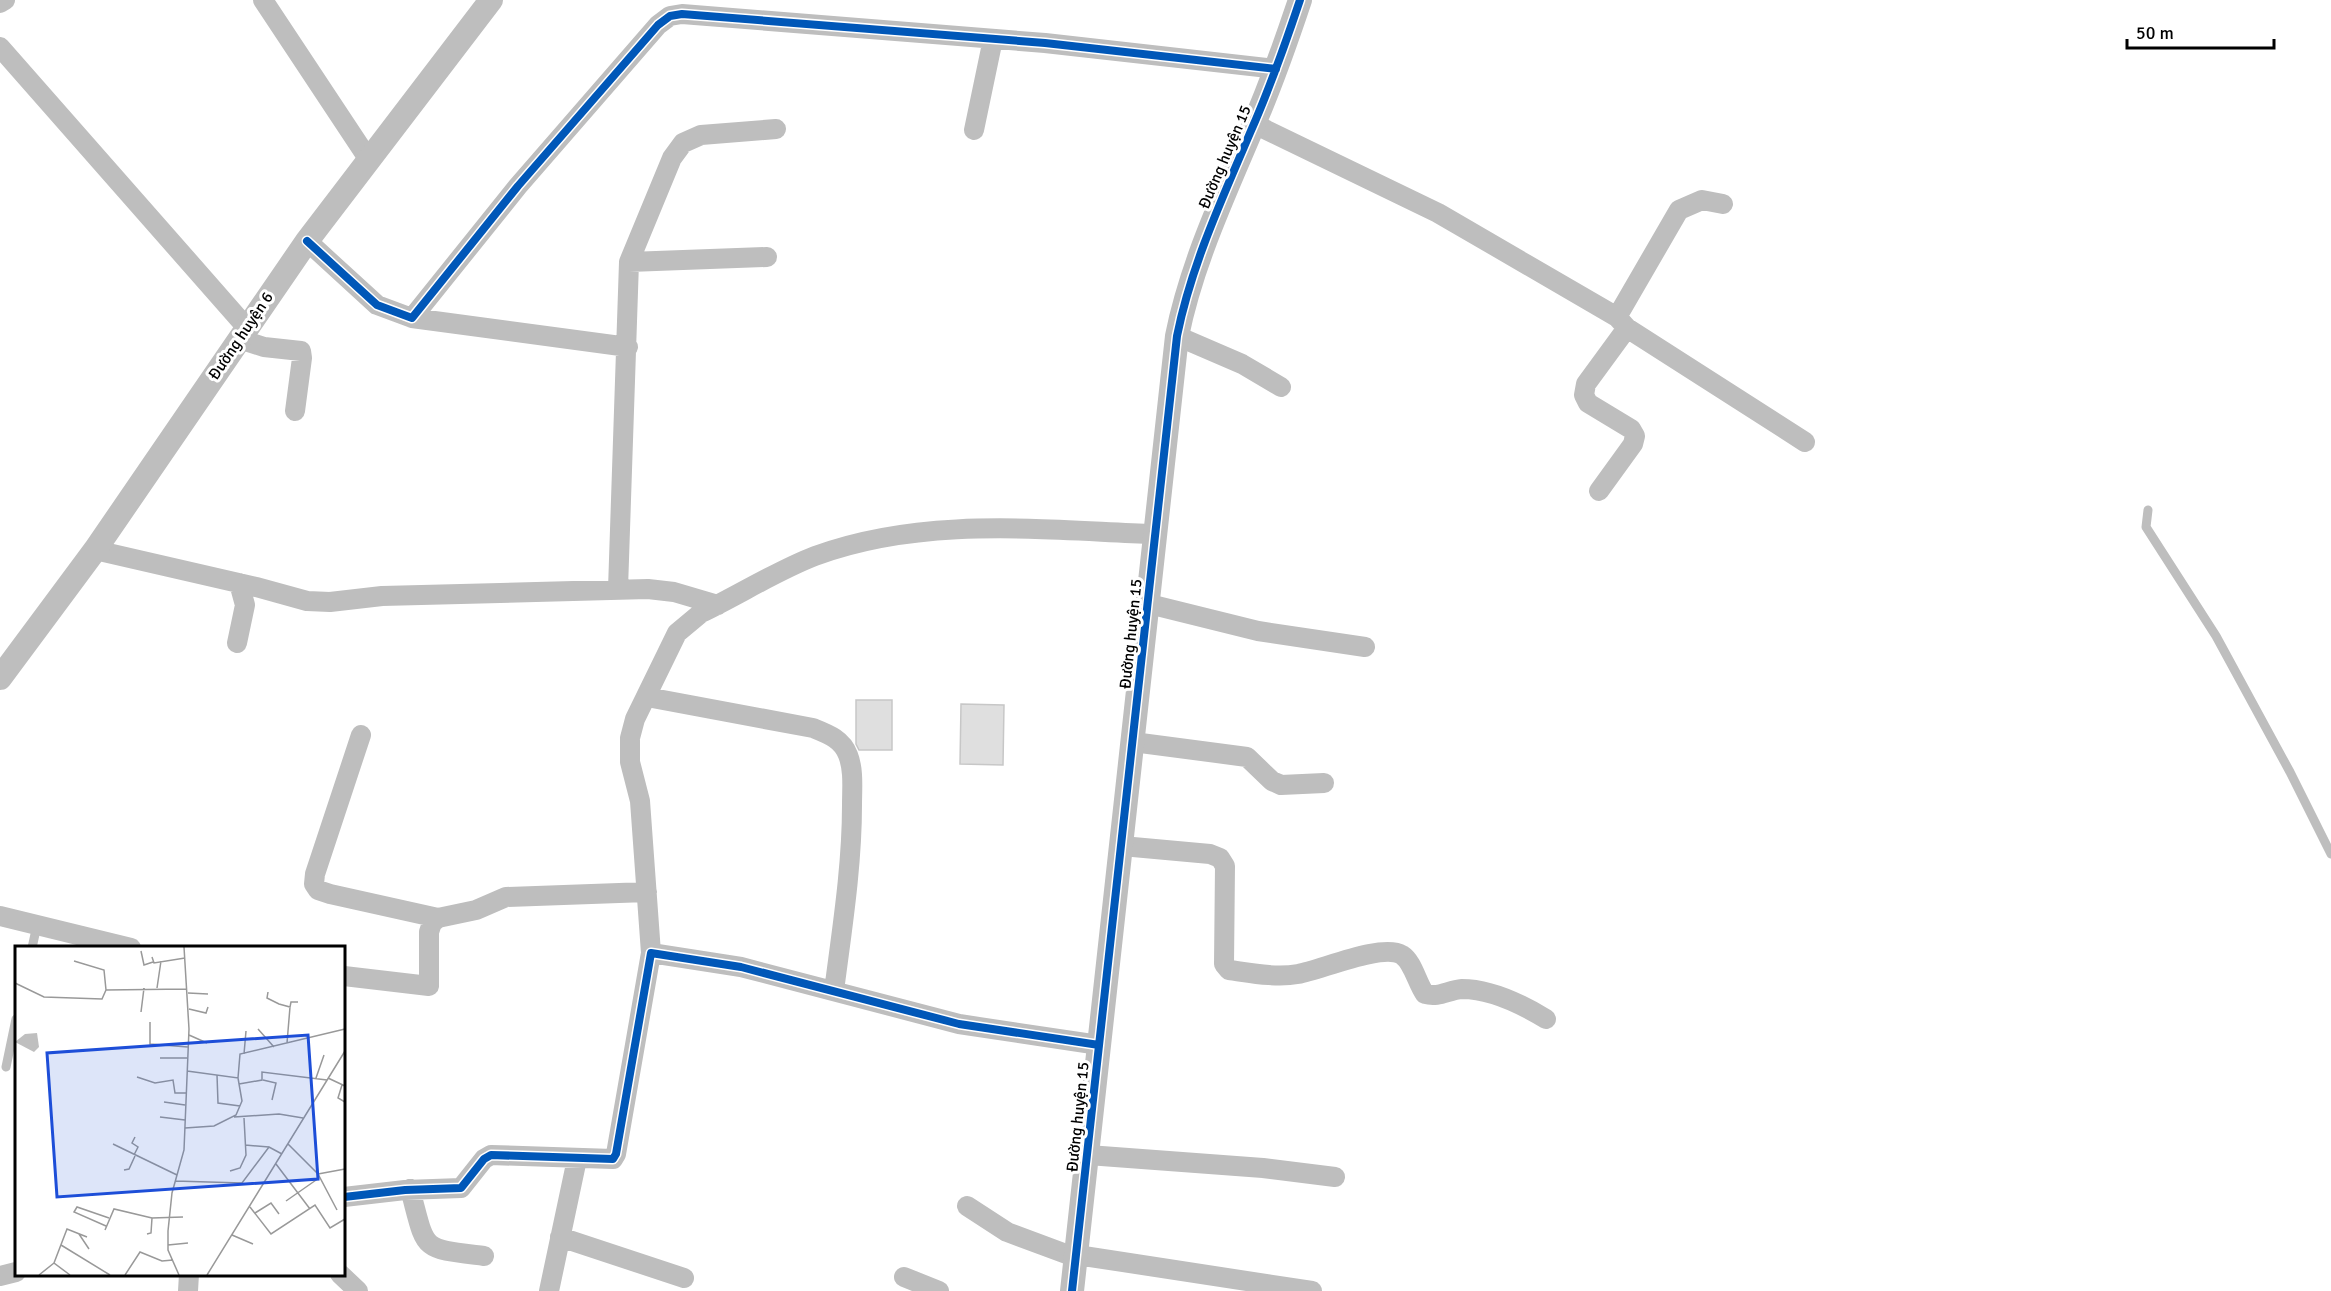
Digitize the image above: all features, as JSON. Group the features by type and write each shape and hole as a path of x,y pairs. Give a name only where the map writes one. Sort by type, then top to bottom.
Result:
{"street":[{"path":"0,3 5,0"},
{"path":"264,0 369,160"},
{"name":"Đường huyện 6","path":"0,678 95,550 307,241 491,0"},
{"name":"Đường huyện 15","path":"1072,1291 1177,336 1183,307 1214,219 1276,69 1300,0"},
{"path":"412,318 518,186 658,25 670,16 682,14 716,16 993,39 1276,69"},
{"path":"974,130 993,39"},
{"path":"0,49 243,334 256,345 300,351 302,358 295,411"},
{"path":"1254,124 1438,213 1622,322 1805,442"},
{"path":"618,589 628,347 629,262 672,158 683,143 701,135 777,129"},
{"path":"1599,491 1633,444 1635,436 1631,429 1588,403 1584,395 1586,384 1622,322 1679,210 1702,200 1723,204"},
{"path":"307,241 377,305 412,318 628,347"},
{"path":"629,262 766,257"},
{"path":"1177,336 1242,364 1281,387"},
{"path":"345,1197 410,1189 461,1188 484,1160 491,1155 608,1161 616,1154 651,953 640,801 630,762 630,738 636,719 677,633 701,613 815,556 894,535 969,528 1154,534"},
{"path":"95,550 240,583 307,601 330,602 382,596 618,589 674,592 718,605"},
{"path":"237,643 245,605 240,583"},
{"path":"1149,604 1258,631 1365,647"},
{"path":"647,697 739,712 813,728 832,735 842,743 849,755 852,774 852,850 834,991"},
{"path":"361,735 315,874 314,884 318,890 438,918 476,910 506,897 647,892"},
{"path":"1133,742 1246,757 1272,781 1281,785 1324,783"},
{"path":"1122,846 1210,854 1220,858 1225,866 1224,964 1229,970 1286,976 1361,956 1401,954 1409,963 1425,994 1435,997 1462,989 1487,994 1523,1006 1546,1019"},
{"path":"0,916 120,946"},
{"path":"345,976 429,986 429,932 432,923 438,918"},
{"path":"651,953 741,967 959,1024 1099,1045"},
{"path":"1088,1155 1263,1168 1335,1177"},
{"path":"549,1291 577,1160"},
{"path":"410,1189 424,1239 430,1246 441,1250 484,1256"},
{"path":"967,1206 1007,1232 1077,1257 1312,1291"},
{"path":"560,1237 684,1278"},
{"path":"0,1276 15,1272"},
{"path":"188,1291 189,1276"},
{"path":"341,1276 358,1291"},
{"path":"904,1277 939,1291"}],"lane":[{"path":"2148,510 2145,519 2149,533 2216,636 2290,772 2331,854"},
{"path":"32,946 37,925"},
{"path":"6,1067 15,1025"}],"building":[{"path":"856,700 892,700 892,750 859,750 856,744"},
{"path":"961,704 1004,705 1003,765 960,764"}],"cycle path":[{"path":"1072,1291 1177,336 1199,258 1283,51 1300,0"},
{"path":"307,241 377,305 412,318 518,186 658,25 670,16 682,14 1045,43 1276,69"},
{"path":"345,1197 405,1190 461,1188 484,1159 491,1155 613,1159 616,1154 651,953 741,967 959,1024 1099,1045"}]}
